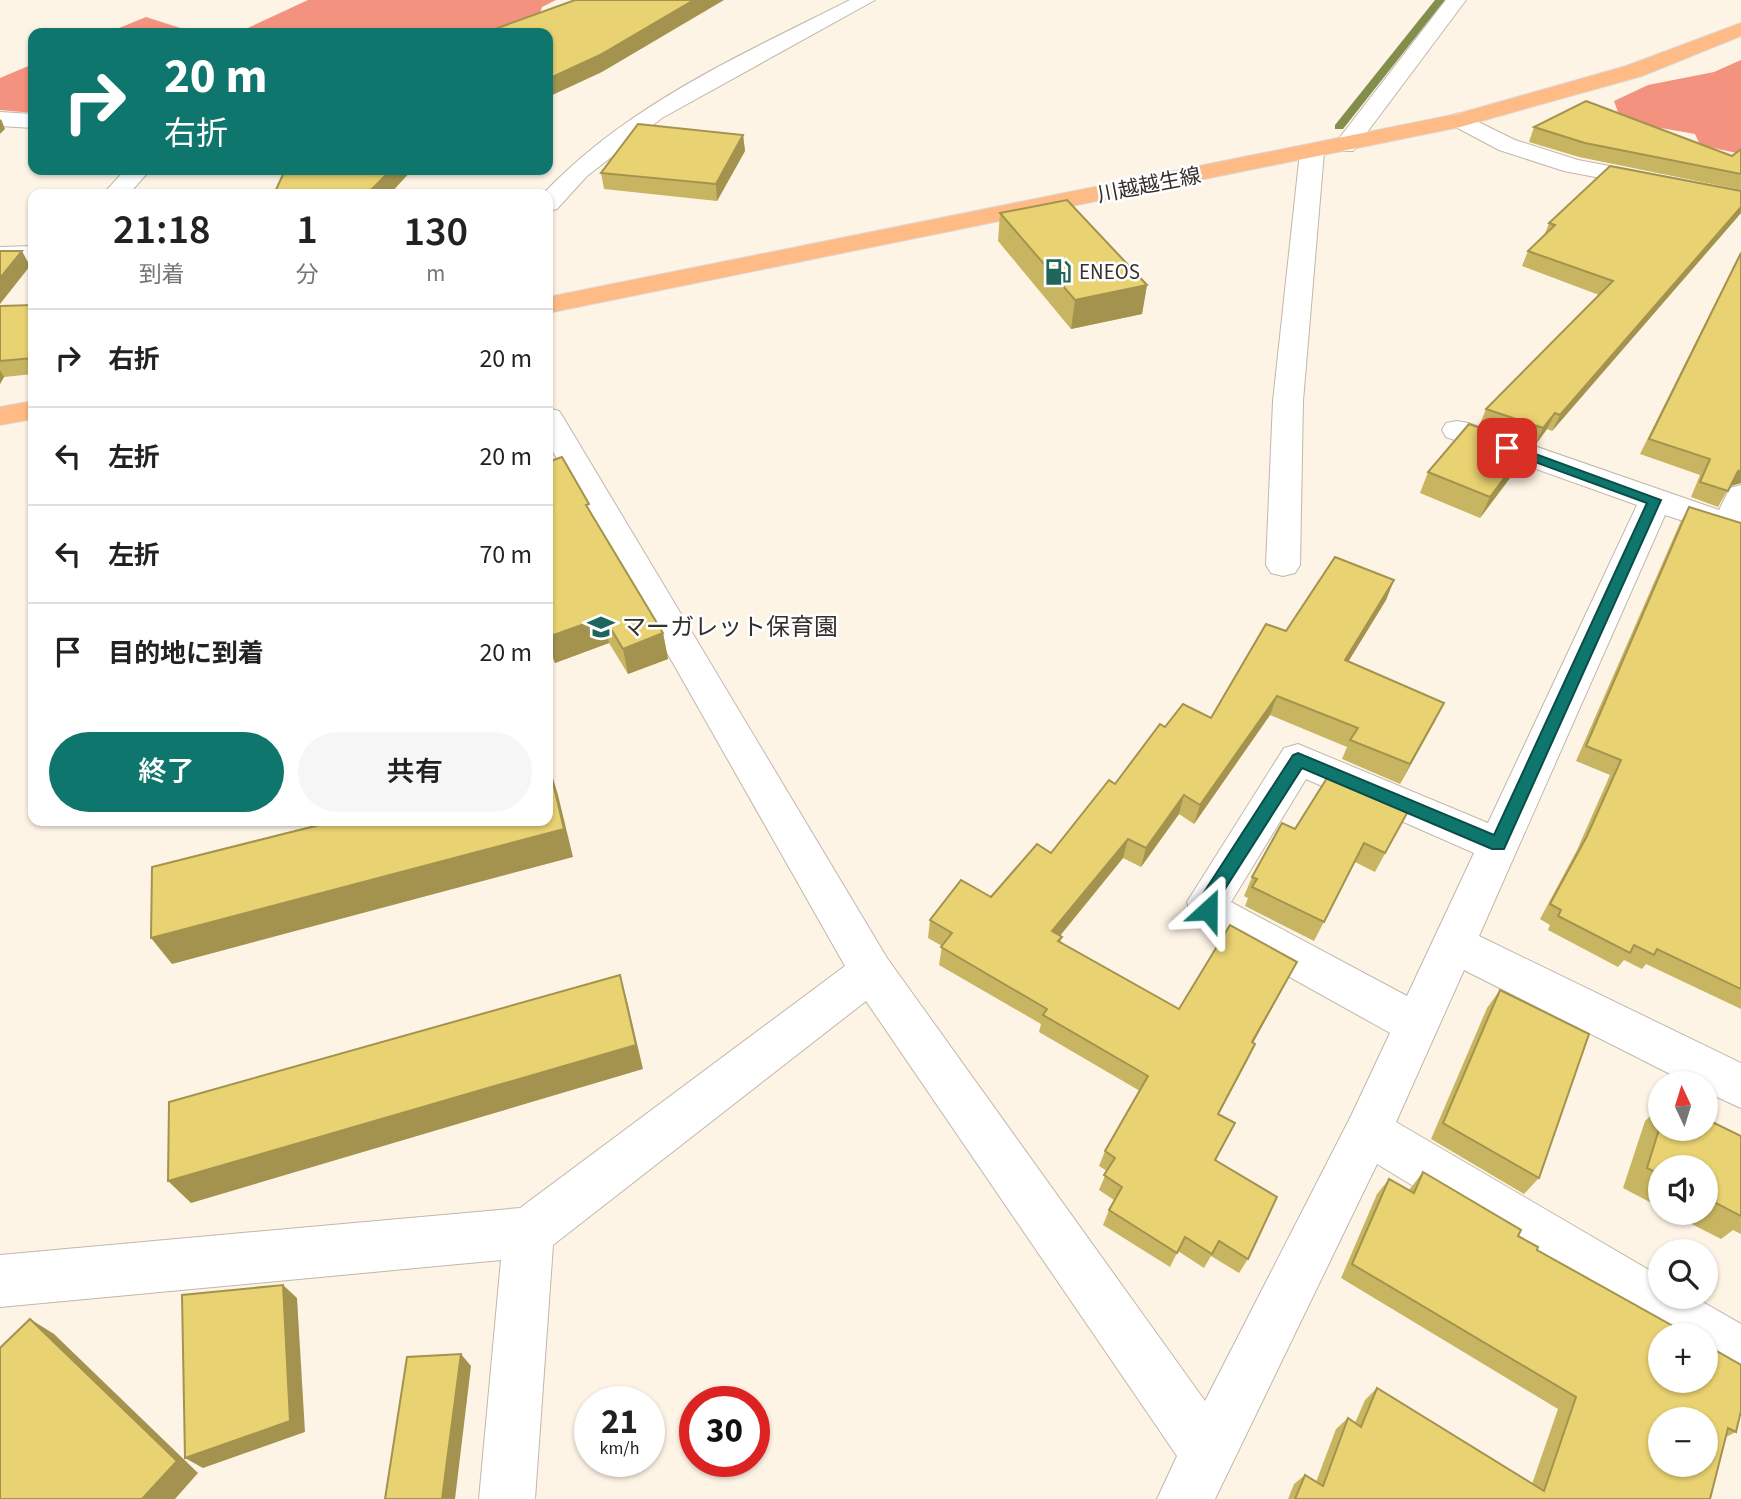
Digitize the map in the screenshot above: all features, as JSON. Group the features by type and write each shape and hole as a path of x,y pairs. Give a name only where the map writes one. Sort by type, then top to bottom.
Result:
{"main road":[{"name":"川越越生線","path":"553,305 1460,120 1634,71 1741,29"},
{"path":"0,416 28,411"}],"street":[{"path":"553,198 566,182 613,141 679,99 865,0"},
{"path":"1345,145 1456,0"},
{"path":"0,118 28,121"},
{"path":"1460,120 1507,145 1573,166 1741,198"},
{"path":"1283,565 1289,401 1312,152"},
{"path":"120,189 133,175"},
{"path":"0,255 28,254"},
{"path":"553,426 871,972 1207,1452"},
{"path":"1457,430 1655,500 1737,516"},
{"path":"1185,1499 1368,1132 1655,500"},
{"path":"1416,1024 1208,910 1208,902 1298,760 1498,845"},
{"path":"1454,944 1741,1086"},
{"path":"9,1288 529,1232 871,972"},
{"path":"1368,1132 1741,1354"},
{"path":"507,1499 529,1232"}],"shaded area":[{"path":"308,0 556,0 542,7 536,28 248,28"},
{"path":"146,17 180,28 119,28"},
{"path":"1741,60 1741,154 1700,145 1695,134 1621,121 1614,101 1648,85 1714,72"},
{"path":"28,66 28,113 0,110 0,78"}],"building":[{"path":"575,0 694,0 600,55 553,77 553,28 498,28"},
{"path":"1586,101 1732,156 1741,149 1741,174 1585,143 1534,127"},
{"path":"638,124 743,135 716,184 601,173"},
{"path":"1610,166 1741,191 1741,207 1560,415 1555,413 1543,428 1486,409 1613,281 1528,251 1555,225 1549,223"},
{"path":"283,175 386,175 372,189 276,189"},
{"path":"1067,200 1147,285 1075,300 1000,213"},
{"path":"0,251 22,251 0,278"},
{"path":"1741,253 1741,470 1728,491 1700,482 1710,459 1649,439"},
{"path":"28,305 28,358 0,361 0,306"},
{"path":"1469,424 1529,445 1490,497 1428,472"},
{"path":"562,457 589,504 586,505 663,633 623,649 604,617 553,635 553,460"},
{"path":"1689,507 1741,523 1741,989 1657,949 1654,955 1634,945 1630,953 1558,916 1561,910 1550,904 1587,836 1621,760 1586,746"},
{"path":"1335,557 1394,580 1345,660 1444,703 1410,764 1350,740 1358,728 1277,696 1200,805 1184,795 1146,848 1128,839 1052,931 1062,937 1058,941 1179,1009 1230,925 1297,962 1252,1042 1255,1044 1218,1114 1235,1123 1215,1160 1277,1197 1248,1259 1219,1241 1212,1254 1185,1237 1177,1253 1109,1210 1122,1187 1104,1175 1115,1158 1105,1151 1148,1076 1043,1015 1047,1009 941,947 952,933 930,920 961,880 991,897 1037,844 1051,853 1109,780 1115,784 1160,724 1165,727 1183,704 1211,718 1266,624 1286,631"},
{"path":"1332,770 1411,806 1385,853 1364,843 1324,922 1252,887 1257,879 1252,877 1282,823 1295,829"},
{"path":"553,783 564,829 151,938 152,867 315,826 553,826"},
{"path":"620,975 636,1045 168,1181 169,1102"},
{"path":"1500,990 1589,1034 1539,1178 1443,1123"},
{"path":"1718,1125 1741,1136 1741,1216 1718,1204 1718,1155 1651,1155 1655,1141 1718,1141"},
{"path":"1423,1172 1521,1230 1518,1236 1538,1247 1537,1250 1668,1323 1648,1323 1648,1393 1718,1393 1718,1352 1741,1365 1741,1411 1736,1432 1728,1428 1718,1467 1718,1407 1648,1407 1648,1477 1716,1477 1710,1499 1295,1499 1305,1475 1323,1486 1348,1418 1361,1427 1377,1388 1544,1491 1576,1397 1352,1264 1389,1179 1414,1193"},
{"path":"283,1285 290,1421 185,1458 182,1295"},
{"path":"30,1319 177,1461 142,1499 0,1499 0,1348"},
{"path":"461,1354 442,1499 385,1499 407,1357"}],"waterway":[{"path":"1339,127 1440,0"}],"place":[{"name":"ENEOS","path":"1058,272"},
{"name":"マーガレット保育園","path":"601,627"}],"route":[{"path":"1208,910 1208,902 1298,760 1498,845 1655,500 1507,448"}]}
